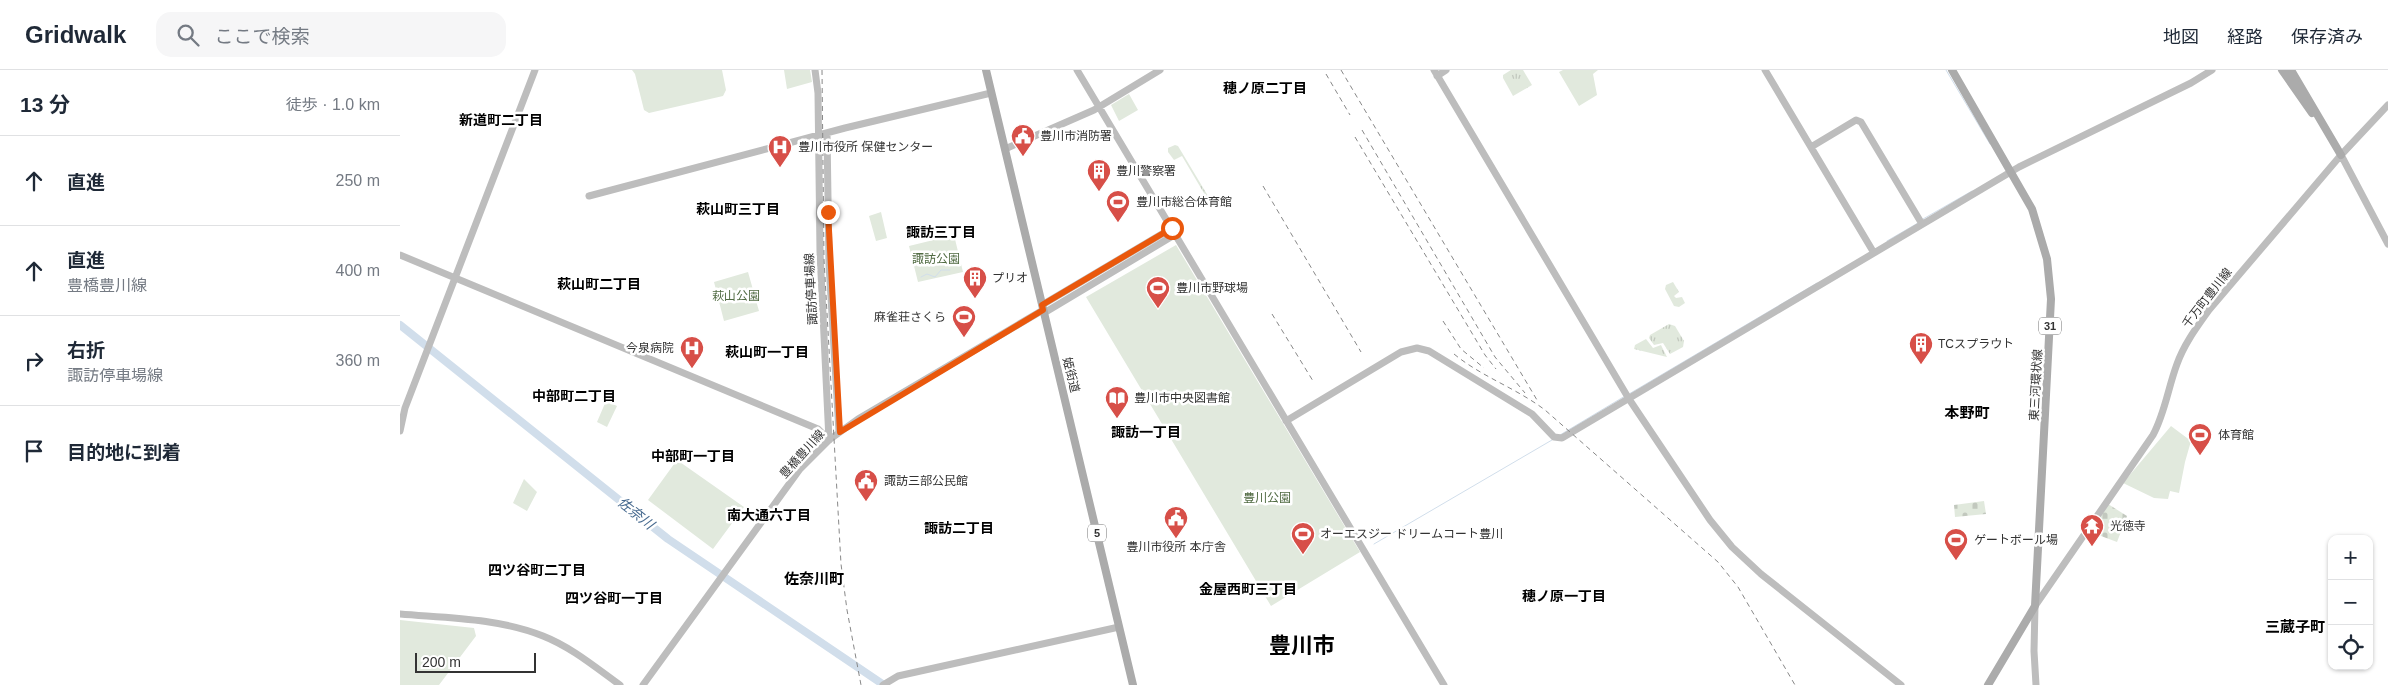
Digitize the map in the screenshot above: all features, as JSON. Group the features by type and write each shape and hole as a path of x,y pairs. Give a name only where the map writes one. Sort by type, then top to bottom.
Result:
{"main road":[{"name":"姫街道","path":"986,70 1133,685"},
{"name":"東三河環状線","path":"1952,70 2012,171 2032,209 2047,259 2051,299 2035,606"},
{"path":"2282,70 2334,143"},
{"path":"2292,70 2341,155"},
{"name":"31","path":"1988,685 2035,606"}],"street":[{"path":"400,431 405,408 535,70"},
{"name":"諏訪停車場線","path":"815,70 820,252 830,440"},
{"path":"1077,70 1444,685"},
{"path":"1005,149 1100,106 1160,70"},
{"path":"1446,70 1435,73 1629,399 1697,503 1732,547 1760,574 1901,685"},
{"path":"1765,70 1874,253"},
{"path":"1286,421 1402,352 1416,348 1429,351 1532,414 1554,437 1558,439 1566,436 2012,171 2192,83 2212,70"},
{"path":"589,196 827,133 991,93"},
{"name":"千万町豊川線","path":"2035,606 2153,435 2163,413 2177,362 2191,336 2210,310 2341,155 2388,105"},
{"path":"1811,147 1856,120 1861,122 1922,224"},
{"name":"諏訪停車場線","path":"827,133 829,264 840,432"},
{"path":"2341,155 2388,244"},
{"name":"豊橋豊川線","path":"642,685 800,469 830,440 840,432 1174,231"},
{"path":"400,255 816,428 830,440"},
{"path":"2035,606 2034,650 2036,685"},
{"path":"400,614 476,621 527,630 576,653 620,685"},
{"path":"885,684 898,676 1119,627"}],"green space":[{"path":"632,70 722,70 726,90 723,96 649,113 644,110 635,74"},
{"path":"784,70 810,70 812,82 787,89"},
{"path":"1511,70 1523,70 1532,85 1513,96 1503,78 1503,75"},
{"path":"1563,70 1598,70 1593,74 1597,95 1579,106 1559,72"},
{"path":"1129,94 1138,110 1119,121 1111,105"},
{"path":"1175,145 1178,146 1211,201 1204,207 1201,203 1206,200 1205,195 1182,156 1174,160 1168,152 1168,148"},
{"path":"881,212 887,238 876,241 869,216"},
{"name":"諏訪公園","path":"954,235 963,272 918,282 909,246"},
{"name":"豊川公園","path":"1176,245 1360,552 1271,606 1086,297"},
{"name":"萩山公園","path":"748,272 759,311 724,321 714,282"},
{"path":"1673,282 1679,292 1674,296 1676,298 1682,297 1685,303 1679,307 1674,306 1665,289 1666,285"},
{"path":"1669,324 1675,326 1684,341 1683,347 1670,354 1663,343 1654,345 1649,338 1650,335"},
{"path":"1646,339 1653,348 1661,345 1667,357 1634,349 1635,345"},
{"path":"606,401 617,406 607,427 597,422"},
{"path":"2171,426 2191,441 2179,493 2170,491 2168,499 2154,498 2123,483"},
{"path":"677,460 744,507 713,549 648,500"},
{"path":"524,479 537,492 527,511 513,503"},
{"path":"1984,501 1986,514 1955,517 1954,505"},
{"path":"2108,504 2127,516 2117,542 2101,536 2091,529"},
{"path":"400,620 474,628 476,636 439,685 400,685"}],"waterway":[{"path":"1946,70 1990,144"},
{"path":"1923,219 1972,191"},
{"path":"1887,241 1918,223"},
{"path":"921,277 927,274 935,277 941,270 950,270"},
{"path":"1629,394 1817,283"},
{"name":"佐奈川","path":"400,325 668,539 884,685"},
{"path":"1560,435 1625,396"},
{"path":"1374,544 1552,440"}],"railway":[{"path":"822,70 824,259 841,564 847,610 861,685"},
{"path":"1341,70 1537,400"},
{"path":"1326,74 1350,115"},
{"path":"1362,130 1495,357 1525,393"},
{"path":"1355,137 1485,355 1496,369"},
{"path":"1263,186 1361,352"},
{"path":"1272,314 1313,381"},
{"path":"1443,321 1461,349 1484,368"},
{"path":"1454,354 1545,410 1718,562 1738,587 1795,685"}],"place":[{"name":"豊川市消防署","path":"1023,157"},
{"name":"豊川市役所 保健センター","path":"780,168"},
{"name":"豊川警察署","path":"1099,192"},
{"name":"豊川市総合体育館","path":"1118,223"},
{"name":"プリオ","path":"975,299"},
{"name":"豊川市野球場","path":"1158,309"},
{"name":"麻雀荘さくら","path":"964,338"},
{"name":"TCスプラウト","path":"1921,365"},
{"name":"今泉病院","path":"692,369"},
{"name":"豊川市中央図書館","path":"1117,419"},
{"name":"体育館","path":"2200,456"},
{"name":"諏訪三部公民館","path":"866,502"},
{"name":"豊川市役所 本庁舎","path":"1176,539"},
{"name":"光徳寺","path":"2092,547"},
{"name":"オーエスジー ドリームコート豊川","path":"1303,555"},
{"name":"ゲートボール場","path":"1956,561"}],"district":[{"name":"穂ノ原二丁目","path":"1265,88"},
{"name":"新道町二丁目","path":"501,120"},
{"name":"萩山町三丁目","path":"738,209"},
{"name":"諏訪三丁目","path":"941,232"},
{"name":"萩山町二丁目","path":"599,284"},
{"name":"萩山町一丁目","path":"767,352"},
{"name":"中部町二丁目","path":"574,396"},
{"name":"本野町","path":"1967,413"},
{"name":"諏訪一丁目","path":"1146,432"},
{"name":"中部町一丁目","path":"693,456"},
{"name":"南大通六丁目","path":"769,515"},
{"name":"諏訪二丁目","path":"959,528"},
{"name":"四ツ谷町二丁目","path":"537,570"},
{"name":"佐奈川町","path":"814,579"},
{"name":"金屋西町三丁目","path":"1248,589"},
{"name":"穂ノ原一丁目","path":"1564,596"},
{"name":"四ツ谷町一丁目","path":"614,598"},
{"name":"三蔵子町","path":"2295,627"},
{"name":"豊川市","path":"1302,645"}],"route":[{"path":"828,212 829,264 840,432 870,412 1043,310 1042,305 1172,228"}]}
